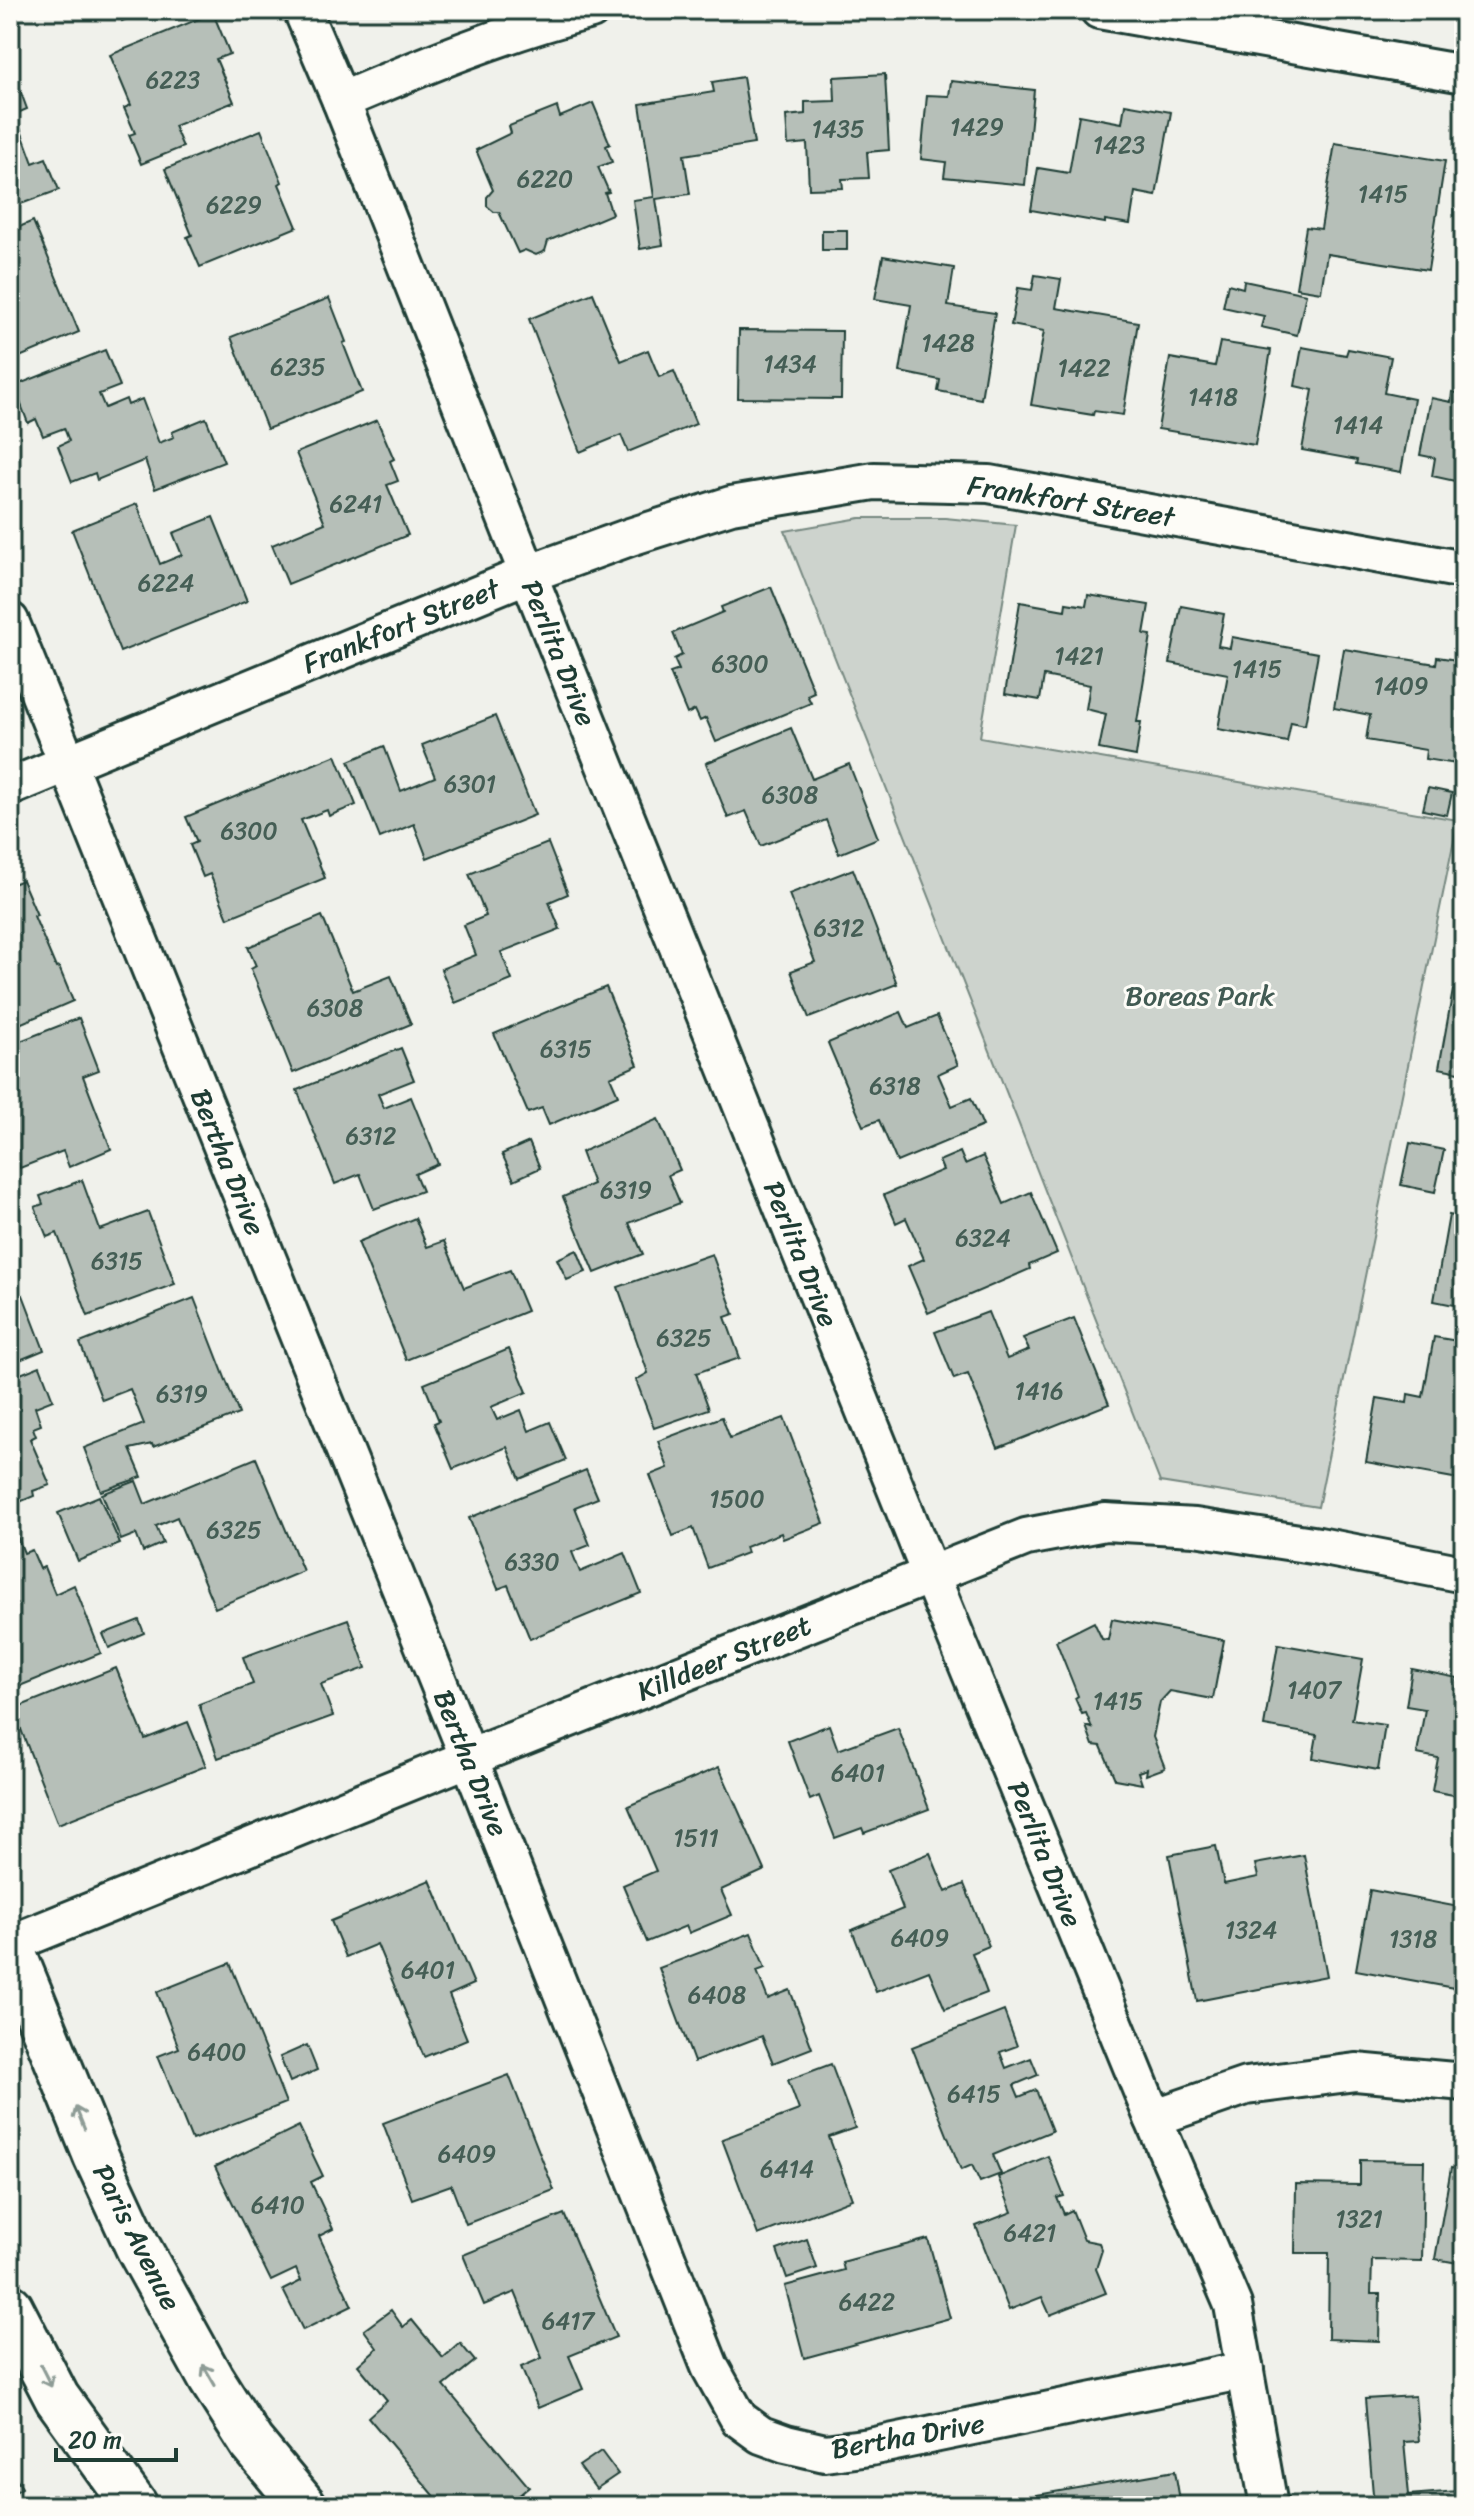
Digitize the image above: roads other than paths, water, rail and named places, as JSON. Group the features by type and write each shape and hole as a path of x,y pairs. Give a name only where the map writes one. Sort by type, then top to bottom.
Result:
{"street":[{"name":"Perlita Drive","path":"302,10 931,1576 1233,2305 1269,2506"},
{"path":"341,101 447,56 548,21 591,10"},
{"path":"1099,10 1464,74"},
{"name":"Frankfort Street","path":"10,787 528,574 630,537 731,505 874,481 989,484 1464,570"},
{"name":"Bertha Drive","path":"10,621 469,1758 710,2367 739,2419 761,2435 825,2453 870,2447 1245,2370"},
{"name":"Killdeer Street","path":"10,1944 1026,1537 1105,1522 1195,1527 1319,1546 1464,1574"},
{"name":"Paris Avenue","path":"10,1944 96,2156 138,2247 211,2379 251,2442 304,2506"},
{"path":"1153,2118 1246,2086 1356,2072 1464,2082"},
{"path":"10,2307 57,2398 135,2506"}],"park label":[{"name":"Boreas Park","path":"1200,995"}]}
